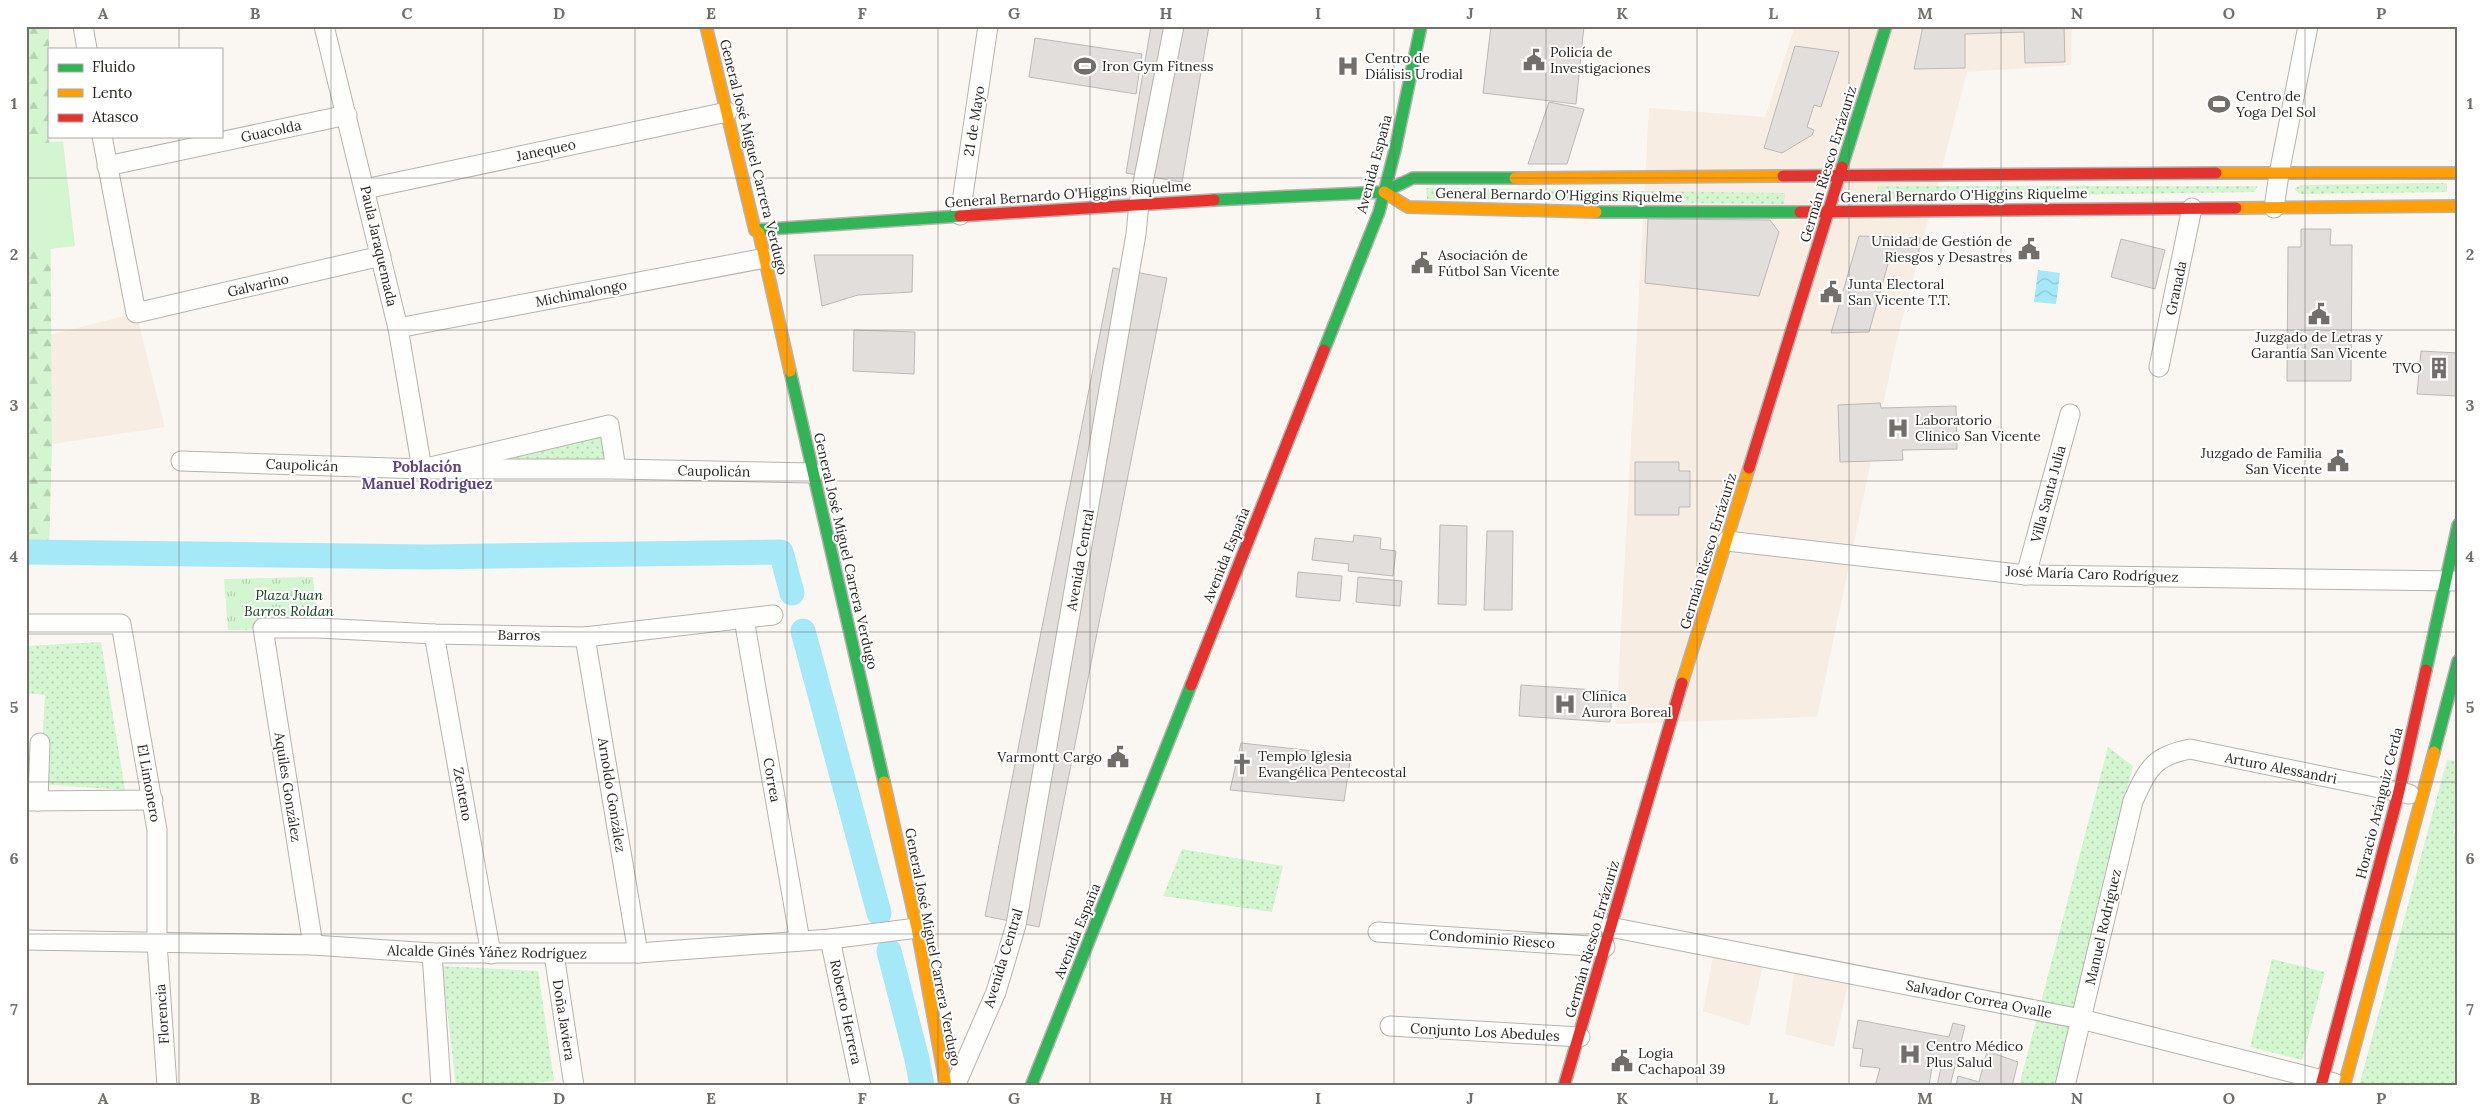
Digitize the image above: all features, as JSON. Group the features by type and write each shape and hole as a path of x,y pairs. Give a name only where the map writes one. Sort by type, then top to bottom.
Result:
{"street":[{"path":"83,26 87,48"},
{"name":"Paula Jaraquemada","path":"324,26 398,328 422,469"},
{"name":"General José Miguel Carrera Verdugo","path":"706,26 755,230 759,233 765,258 917,928 946,1086"},
{"name":"21 de Mayo","path":"960,216 988,26"},
{"name":"Avenida Central","path":"955,1086 996,992 1016,926 1136,234 1139,203 1174,26"},
{"name":"Avenida España","path":"1032,1086 1379,212 1395,150 1421,26"},
{"name":"Germán Riesco Errázuriz","path":"1564,1086 1727,541 1886,26"},
{"path":"2274,208 2308,26"},
{"name":"Janequeo","path":"365,189 728,112"},
{"name":"Guacolda","path":"107,166 347,115"},
{"path":"102,138 107,166"},
{"name":"Galvarino","path":"107,166 136,313 381,256"},
{"name":"General Bernardo O'Higgins Riquelme","path":"755,230 1139,203 1384,192 1413,178 2458,173"},
{"name":"General Bernardo O'Higgins Riquelme","path":"1384,192 1408,206 1541,212 1829,212 2458,206"},
{"name":"Granada","path":"2160,367 2192,208"},
{"name":"Michimalongo","path":"398,328 765,258"},
{"name":"Villa Santa Julia","path":"2026,575 2070,414"},
{"name":"Caupolicán","path":"422,469 609,425 616,469"},
{"name":"Caupolicán","path":"181,461 422,469 616,469 813,473"},
{"name":"Horacio Aránguiz Cerda","path":"2321,1083 2399,792 2452,582 2458,525"},
{"name":"José María Caro Rodríguez","path":"1727,541 2026,575 2452,582"},
{"name":"Barros","path":"263,628 318,628 434,634 585,637 773,615"},
{"name":"Correa","path":"744,619 800,941"},
{"name":"El Limonero","path":"26,624 121,624 157,830 158,943"},
{"name":"Aquiles González","path":"263,628 313,945"},
{"name":"Zenteno","path":"434,634 491,954"},
{"name":"Arnoldo González","path":"585,637 638,953"},
{"path":"2344,1086 2458,661"},
{"path":"40,744 32,801 153,800"},
{"name":"Arturo Alessandri","path":"2147,771 2162,758 2190,749 2421,796"},
{"name":"Manuel Rodríguez","path":"2065,1086 2131,810 2147,771"},
{"name":"Salvador Correa Ovalle","path":"1610,927 2081,1019 2321,1083 2344,1086"},
{"name":"Alcalde Ginés Yáñez Rodríguez","path":"26,940 313,945 432,953 638,953 830,939 917,928"},
{"name":"Condominio Riesco","path":"1378,932 1605,946"},
{"name":"Roberto Herrera","path":"830,939 861,1086"},
{"name":"Florencia","path":"158,943 167,1086"},
{"path":"432,953 441,1086"},
{"name":"Doña Javiera","path":"554,954 574,1086"},
{"name":"Conjunto Los Abedules","path":"1390,1026 1580,1037"}],"shaded area":[{"path":"1795,26 2072,26 2071,65 1967,72 1896,343 1817,717 1616,724 1649,108 1765,117"},
{"path":"136,313 165,427 52,444 50,335"},
{"path":"1715,947 1765,957 1749,1026 1703,1011"},
{"path":"1796,963 1850,974 1834,1047 1785,1034"}],"green space":[{"path":"26,26 49,26 48,138 50,138 52,444 49,552 26,552"},
{"path":"63,141 75,246 26,252 26,145"},
{"path":"2447,183 2447,192 2300,194 2294,189 2301,185"},
{"path":"1879,186 2258,186 2254,192 1879,198 1875,193"},
{"path":"1426,188 1785,193 1784,204 1427,199"},
{"path":"601,433 604,462 509,461 507,452"},
{"name":"Plaza Juan Barros Roldan","path":"313,577 318,628 228,630 224,579"},
{"path":"101,642 125,790 40,784 45,695 26,693 26,646"},
{"path":"2108,747 2133,766 2104,876 2057,1086 2019,1086"},
{"path":"2447,760 2458,761 2458,816 2453,833 2458,835 2458,1086 2359,1086"},
{"path":"1182,849 1283,866 1272,912 1163,896"},
{"path":"2272,959 2325,972 2302,1060 2250,1047"},
{"path":"442,966 538,971 554,1081 501,1086 456,1086"}],"water":[{"path":"2038,270 2060,273 2056,304 2034,302"}],"building":[{"path":"1151,26 1209,26 1182,182 1126,173"},
{"name":"Policía de Investigaciones","path":"1491,26 1584,26 1576,104 1483,93"},
{"path":"1923,26 2064,26 2065,62 2025,63 2024,32 1965,34 1965,68 1914,69"},
{"name":"Iron Gym Fitness","path":"1035,38 1142,54 1136,94 1029,77"},
{"path":"1795,46 1839,52 1821,107 1814,105 1807,127 1814,130 1812,135 1782,153 1764,148"},
{"path":"1549,102 1584,109 1567,164 1528,164"},
{"path":"1648,219 1770,220 1779,232 1759,296 1645,283"},
{"name":"Juzgado de Letras y Garantía San Vicente","path":"2301,229 2331,229 2330,245 2352,245 2351,381 2287,381 2288,247 2301,247"},
{"path":"1859,236 1920,238 1918,262 1889,260 1869,332 1831,333"},
{"path":"2121,239 2165,250 2155,289 2111,277"},
{"path":"814,255 913,255 912,292 858,295 822,306"},
{"path":"1113,268 1167,278 1039,927 985,916"},
{"path":"854,330 915,332 914,374 853,371"},
{"name":"TVO","path":"2421,351 2458,353 2457,396 2417,394"},
{"name":"Laboratorio Clínico San Vicente","path":"1880,403 1881,408 1956,406 1957,449 1902,450 1903,460 1840,462 1838,405"},
{"path":"1635,462 1679,462 1679,471 1690,471 1690,507 1679,507 1679,515 1635,515"},
{"path":"1440,525 1467,526 1466,605 1438,604"},
{"path":"1487,531 1513,531 1512,610 1484,610"},
{"path":"1354,535 1381,538 1380,549 1396,551 1393,576 1348,571 1349,564 1312,560 1315,538 1353,542"},
{"path":"1298,572 1342,576 1340,601 1296,597"},
{"path":"1358,577 1402,581 1400,606 1356,602"},
{"name":"Clínica Aurora Boreal","path":"1521,685 1612,691 1610,722 1519,716"},
{"path":"1241,743 1351,755 1344,801 1230,790"},
{"name":"Centro Médico Plus Salud","path":"1858,1020 1949,1037 1953,1023 1965,1026 1950,1086 1937,1086 1942,1063 1933,1060 1929,1086 1875,1086 1880,1068 1860,1066 1863,1049 1853,1048"},
{"path":"1987,1051 2018,1062 2012,1086 1956,1086 1958,1076 1979,1082"}],"waterway":[{"path":"26,552 428,557 781,552 792,593"},
{"path":"803,631 879,913"},
{"path":"889,951 917,1059 922,1086"}],"traffic: fast":[{"path":"1324,350 1379,212 1395,150 1421,26"},
{"path":"1842,167 1886,26"},
{"path":"1214,200 1384,192 1413,178 1515,178"},
{"path":"1596,212 1800,212"},
{"path":"755,230 960,216"},
{"path":"790,371 884,782"},
{"path":"2426,670 2458,525"},
{"path":"2434,752 2458,661"},
{"path":"1031,1086 1191,685"}],"traffic: slow":[{"path":"706,26 755,230 759,233 790,371"},
{"path":"2216,173 2458,173"},
{"path":"1515,178 1783,176"},
{"path":"1384,192 1408,207 1596,212"},
{"path":"2236,208 2458,206"},
{"path":"1682,683 1749,468"},
{"path":"2344,1086 2434,752"},
{"path":"884,782 917,928 946,1086"}],"traffic: jam":[{"path":"1749,468 1842,167"},
{"path":"1783,176 2216,173"},
{"path":"960,216 1214,200"},
{"path":"1800,212 2236,208"},
{"path":"1191,685 1324,350"},
{"path":"2321,1086 2399,791 2426,670"},
{"path":"1564,1086 1682,683"}],"place":[{"name":"Policía de Investigaciones","path":"1534,60"},
{"name":"Iron Gym Fitness","path":"1085,66"},
{"name":"Centro de Diálisis Urodial","path":"1348,66"},
{"name":"Centro de Yoga Del Sol","path":"2219,104"},
{"name":"Unidad de Gestión de Riesgos y Desastres","path":"2029,249"},
{"name":"Asociación de Fútbol San Vicente","path":"1422,263"},
{"name":"Junta Electoral San Vicente T.T.","path":"1831,292"},
{"name":"Juzgado de Letras y Garantía San Vicente","path":"2319,314"},
{"name":"TVO","path":"2439,368"},
{"name":"Laboratorio Clínico San Vicente","path":"1898,428"},
{"name":"Juzgado de Familia San Vicente","path":"2338,461"},
{"name":"Clínica Aurora Boreal","path":"1565,704"},
{"name":"Varmontt Cargo","path":"1118,757"},
{"name":"Templo Iglesia Evangélica Pentecostal","path":"1242,764"},
{"name":"Centro Médico Plus Salud","path":"1910,1054"},
{"name":"Logia Cachapoal 39","path":"1622,1061"}],"district":[{"name":"Población Manuel Rodriguez","path":"427,474"}]}
